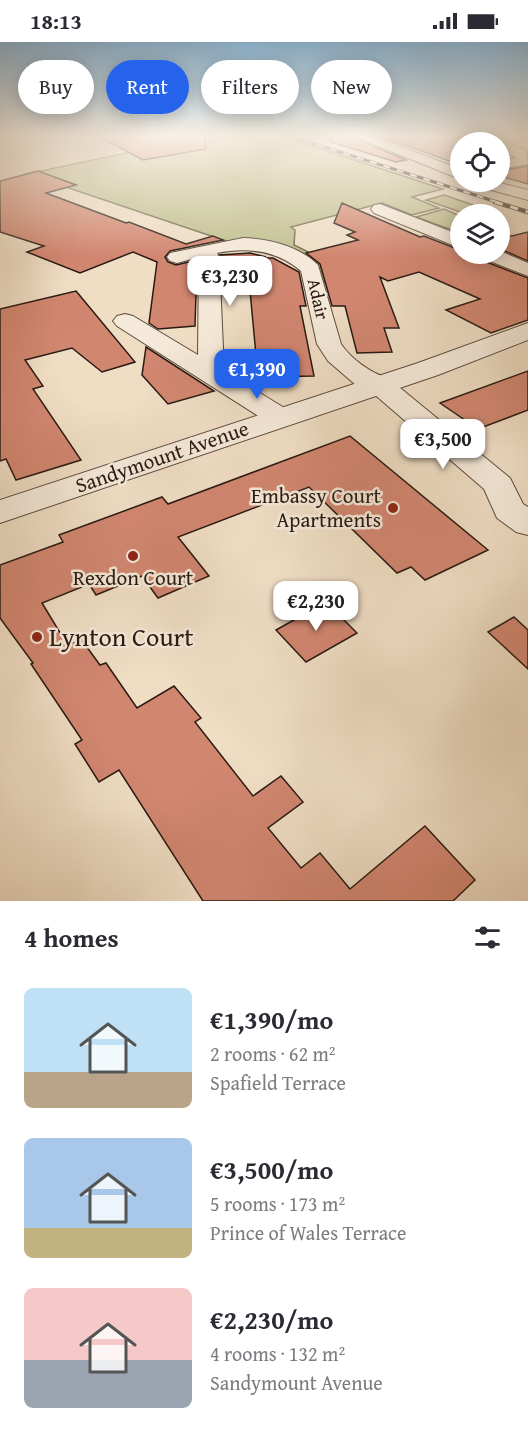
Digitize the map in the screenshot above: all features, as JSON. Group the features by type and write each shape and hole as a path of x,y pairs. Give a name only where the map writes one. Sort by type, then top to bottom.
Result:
{"street":[{"path":"510,190 528,195"},
{"path":"380,209 450,238"},
{"name":"Adair","path":"177,257 250,242 263,243 306,264 311,269 329,344 337,356 499,485 509,510 528,525"},
{"path":"205,250 208,257 211,375"},
{"path":"510,263 528,270"},
{"path":"125,321 281,418"},
{"name":"Sandymount Avenue","path":"0,512 428,369 528,331"}],"shaded area":[{"path":"33,176 404,176 443,189 412,197 439,208 412,215 382,203 291,227 295,230 294,245 369,282 323,282 316,265 229,242"},
{"path":"444,195 470,204 450,204 450,208 426,200"},
{"path":"444,209 450,212 450,229 416,217"}],"building":[{"path":"19,176 52,176 76,185 46,193 126,223 129,222 186,244 213,236 223,240 170,251 165,257 168,262 176,265 197,260 195,326 158,329 149,323 157,262 133,252 80,273 27,252 44,246 0,232 0,181"},
{"path":"510,176 528,176 528,184 510,179"},
{"path":"342,203 420,237 424,236 450,246 450,264 491,264 528,278 528,320 491,333 446,310 480,299 419,272 388,281 380,277 399,328 384,328 392,352 357,353 345,306 332,306 320,264 306,253 358,240 347,235 355,232 334,223"},
{"path":"528,232 528,261 510,253 510,236"},
{"path":"250,253 266,257 221,258 220,255"},
{"path":"247,258 273,258 299,272 306,306 300,306 314,376 258,377"},
{"path":"76,291 135,362 102,372 72,348 25,360 43,386 33,389 81,460 16,480 6,459 0,461 0,309"},
{"path":"146,347 214,391 168,404 142,375"},
{"path":"528,371 528,410 478,429 440,403"},
{"path":"350,436 488,550 425,580 411,567 397,573 309,487 178,537 209,576 158,598 142,576 96,595 89,584 42,603 68,646 81,639 100,665 106,663 137,708 174,686 201,718 195,722 253,796 281,776 303,802 268,828 301,868 320,853 350,889 425,826 475,880 453,901 203,901 119,770 99,782 75,744 82,740 31,664 33,663 0,618 0,565 63,542 59,535 162,497 168,504"},
{"path":"326,602 357,633 306,662 276,630"},
{"path":"514,617 528,630 528,669 488,632"}],"railway":[{"path":"416,176 500,203"},
{"path":"495,202 528,212"}],"place":[{"name":"Embassy Court Apartments","path":"393,508"},
{"name":"Rexdon Court","path":"133,556"},
{"name":"Lynton Court","path":"37,637"}]}
